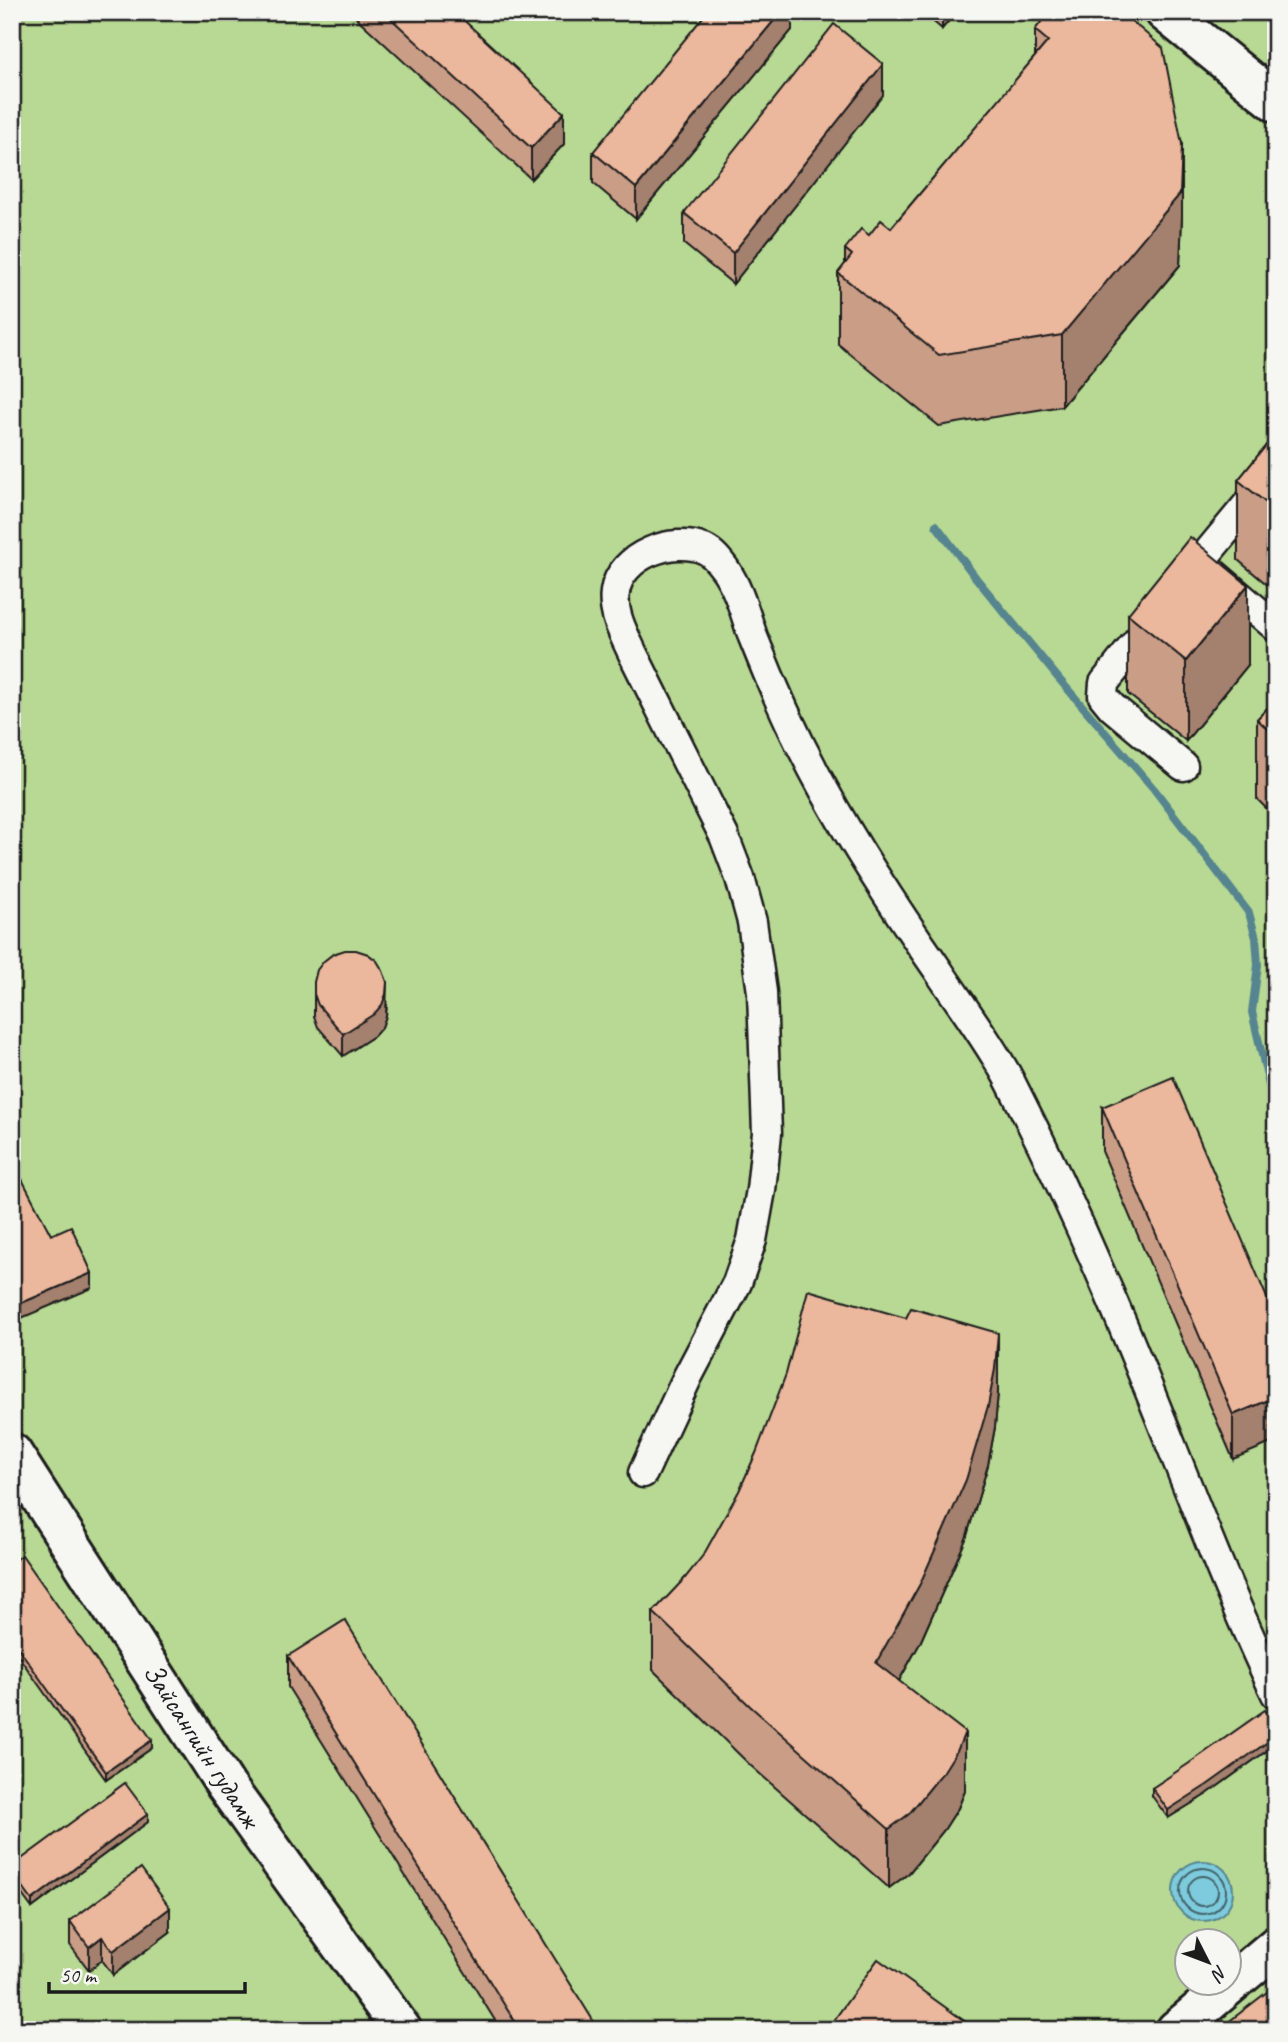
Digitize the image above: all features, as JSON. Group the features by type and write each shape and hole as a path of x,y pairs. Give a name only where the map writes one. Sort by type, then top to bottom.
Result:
{"main road":[{"path":"1166,12 1276,102"},
{"name":"Зайсангийн гудамж","path":"12,1453 226,1786 402,2030"},
{"path":"1176,2030 1276,1945"}],"street":[{"path":"1183,766 1112,707 1103,696 1104,683 1276,470"},
{"path":"643,1473 688,1376 737,1283 752,1240 767,1133 762,992 752,922 740,878 724,836 620,626 615,607 617,584 627,568 657,549 681,545 704,549 714,555 727,572 791,723 823,789 881,888 1008,1077 1121,1321 1209,1542 1276,1694"},
{"path":"1184,582 1276,627"}],"green space":[{"path":"12,12 1276,12 1276,2030 12,2030"}],"water":[{"path":"1197,1861 1209,1861 1225,1869 1231,1879 1231,1903 1225,1913 1209,1921 1197,1921 1181,1913 1173,1897 1173,1885 1181,1869"}],"building":[{"path":"384,12 455,12 564,113 531,148"},
{"path":"707,12 781,12 636,188 593,152"},
{"path":"1049,12 1121,12 1163,48 1182,144 1180,194 1062,335 939,355 838,273 852,255 845,249 861,229 869,235 881,220 891,228 1048,41 1035,30"},
{"path":"834,24 883,64 733,253 684,213"},
{"path":"1276,433 1276,511 1238,480"},
{"path":"1190,537 1248,585 1186,661 1128,614"},
{"path":"1276,699 1276,737 1257,719"},
{"path":"345,950 368,954 377,961 387,982 382,1005 374,1014 343,1034 318,1005 314,982 317,970 324,961"},
{"path":"1173,1077 1276,1319 1276,1397 1233,1415 1102,1107"},
{"path":"12,1160 51,1235 71,1226 92,1273 12,1307"},
{"path":"808,1290 906,1318 911,1308 998,1333 988,1406 966,1480 920,1584 876,1663 965,1732 944,1771 909,1814 889,1829 750,1706 653,1612 704,1554 739,1491 786,1374"},
{"path":"22,1555 152,1740 106,1772 12,1639 12,1562"},
{"path":"345,1620 599,2030 520,2030 288,1656"},
{"path":"1265,1710 1276,1725 1276,1736 1168,1810 1152,1788"},
{"path":"125,1783 148,1814 32,1900 12,1873 12,1866"},
{"path":"141,1868 170,1908 113,1951 102,1937 89,1947 70,1921"},
{"path":"878,1959 977,2030 826,2030"},
{"path":"1276,1985 1276,2030 1218,2030"}],"waterway":[{"path":"936,525 1059,679 1154,789 1249,913 1256,938 1258,965 1252,1012 1276,1115"}]}
